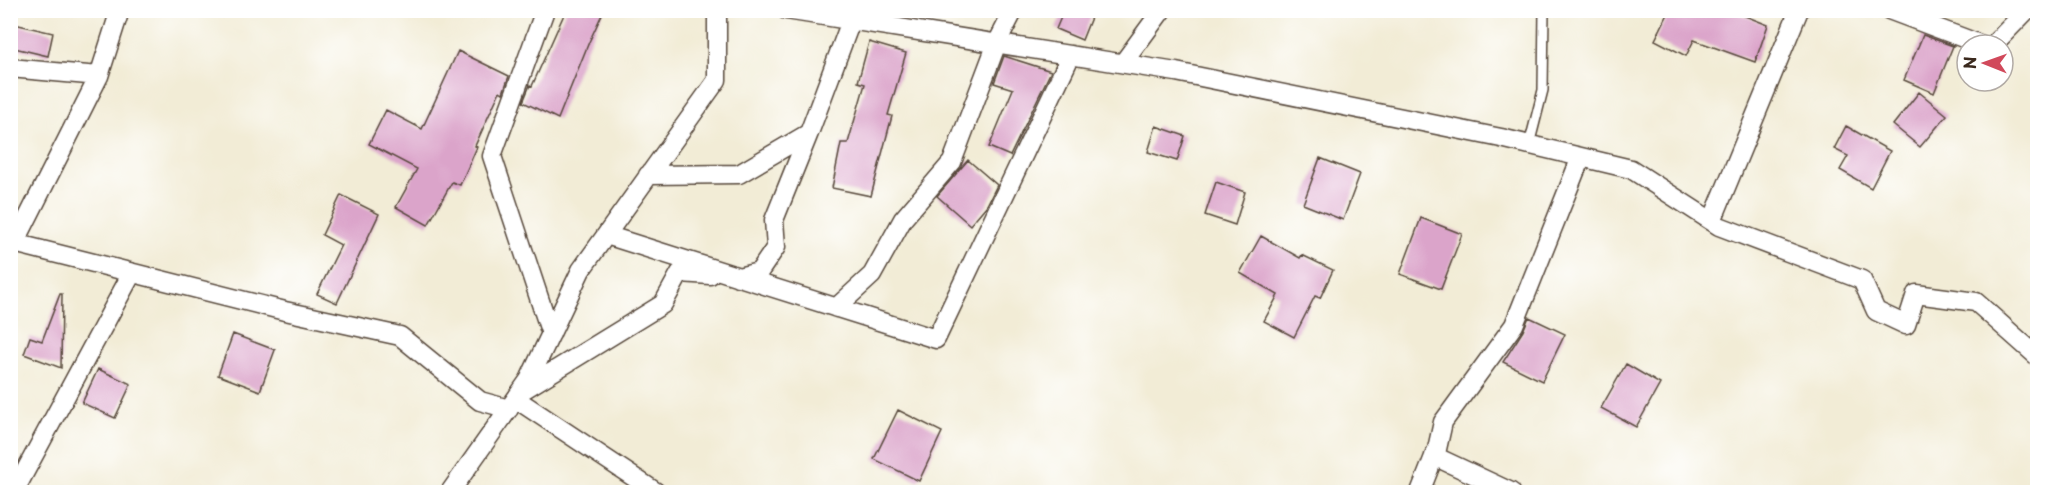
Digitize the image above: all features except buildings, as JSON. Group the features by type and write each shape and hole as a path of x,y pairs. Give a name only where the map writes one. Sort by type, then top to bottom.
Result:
{"street":[{"path":"120,10 99,76 15,238 132,273 285,311 400,336 480,401 515,400 663,304 680,273 739,277 759,272 776,247 774,220 851,21"},
{"path":"545,10 492,156 551,334"},
{"path":"450,492 529,380 581,270 717,80 717,10"},
{"path":"786,10 1199,76 1529,145 1631,169 1719,226 1862,280 1876,311 1906,325 1916,294 1976,302 2037,357"},
{"path":"836,308 872,275 903,219 952,162 997,44 1014,10"},
{"path":"1123,63 1162,10"},
{"path":"1712,221 1799,10"},
{"path":"1889,10 1955,35"},
{"path":"2005,33 2027,10"},
{"path":"606,235 936,339 1071,56"},
{"path":"10,68 99,76"},
{"path":"648,175 740,174 809,133"},
{"path":"1420,492 1434,456 1443,422 1514,326 1581,157"},
{"path":"14,492 132,273"},
{"path":"515,400 656,492"},
{"path":"1434,456 1511,492"}],"lane":[{"path":"1529,145 1543,90 1544,10"}]}
